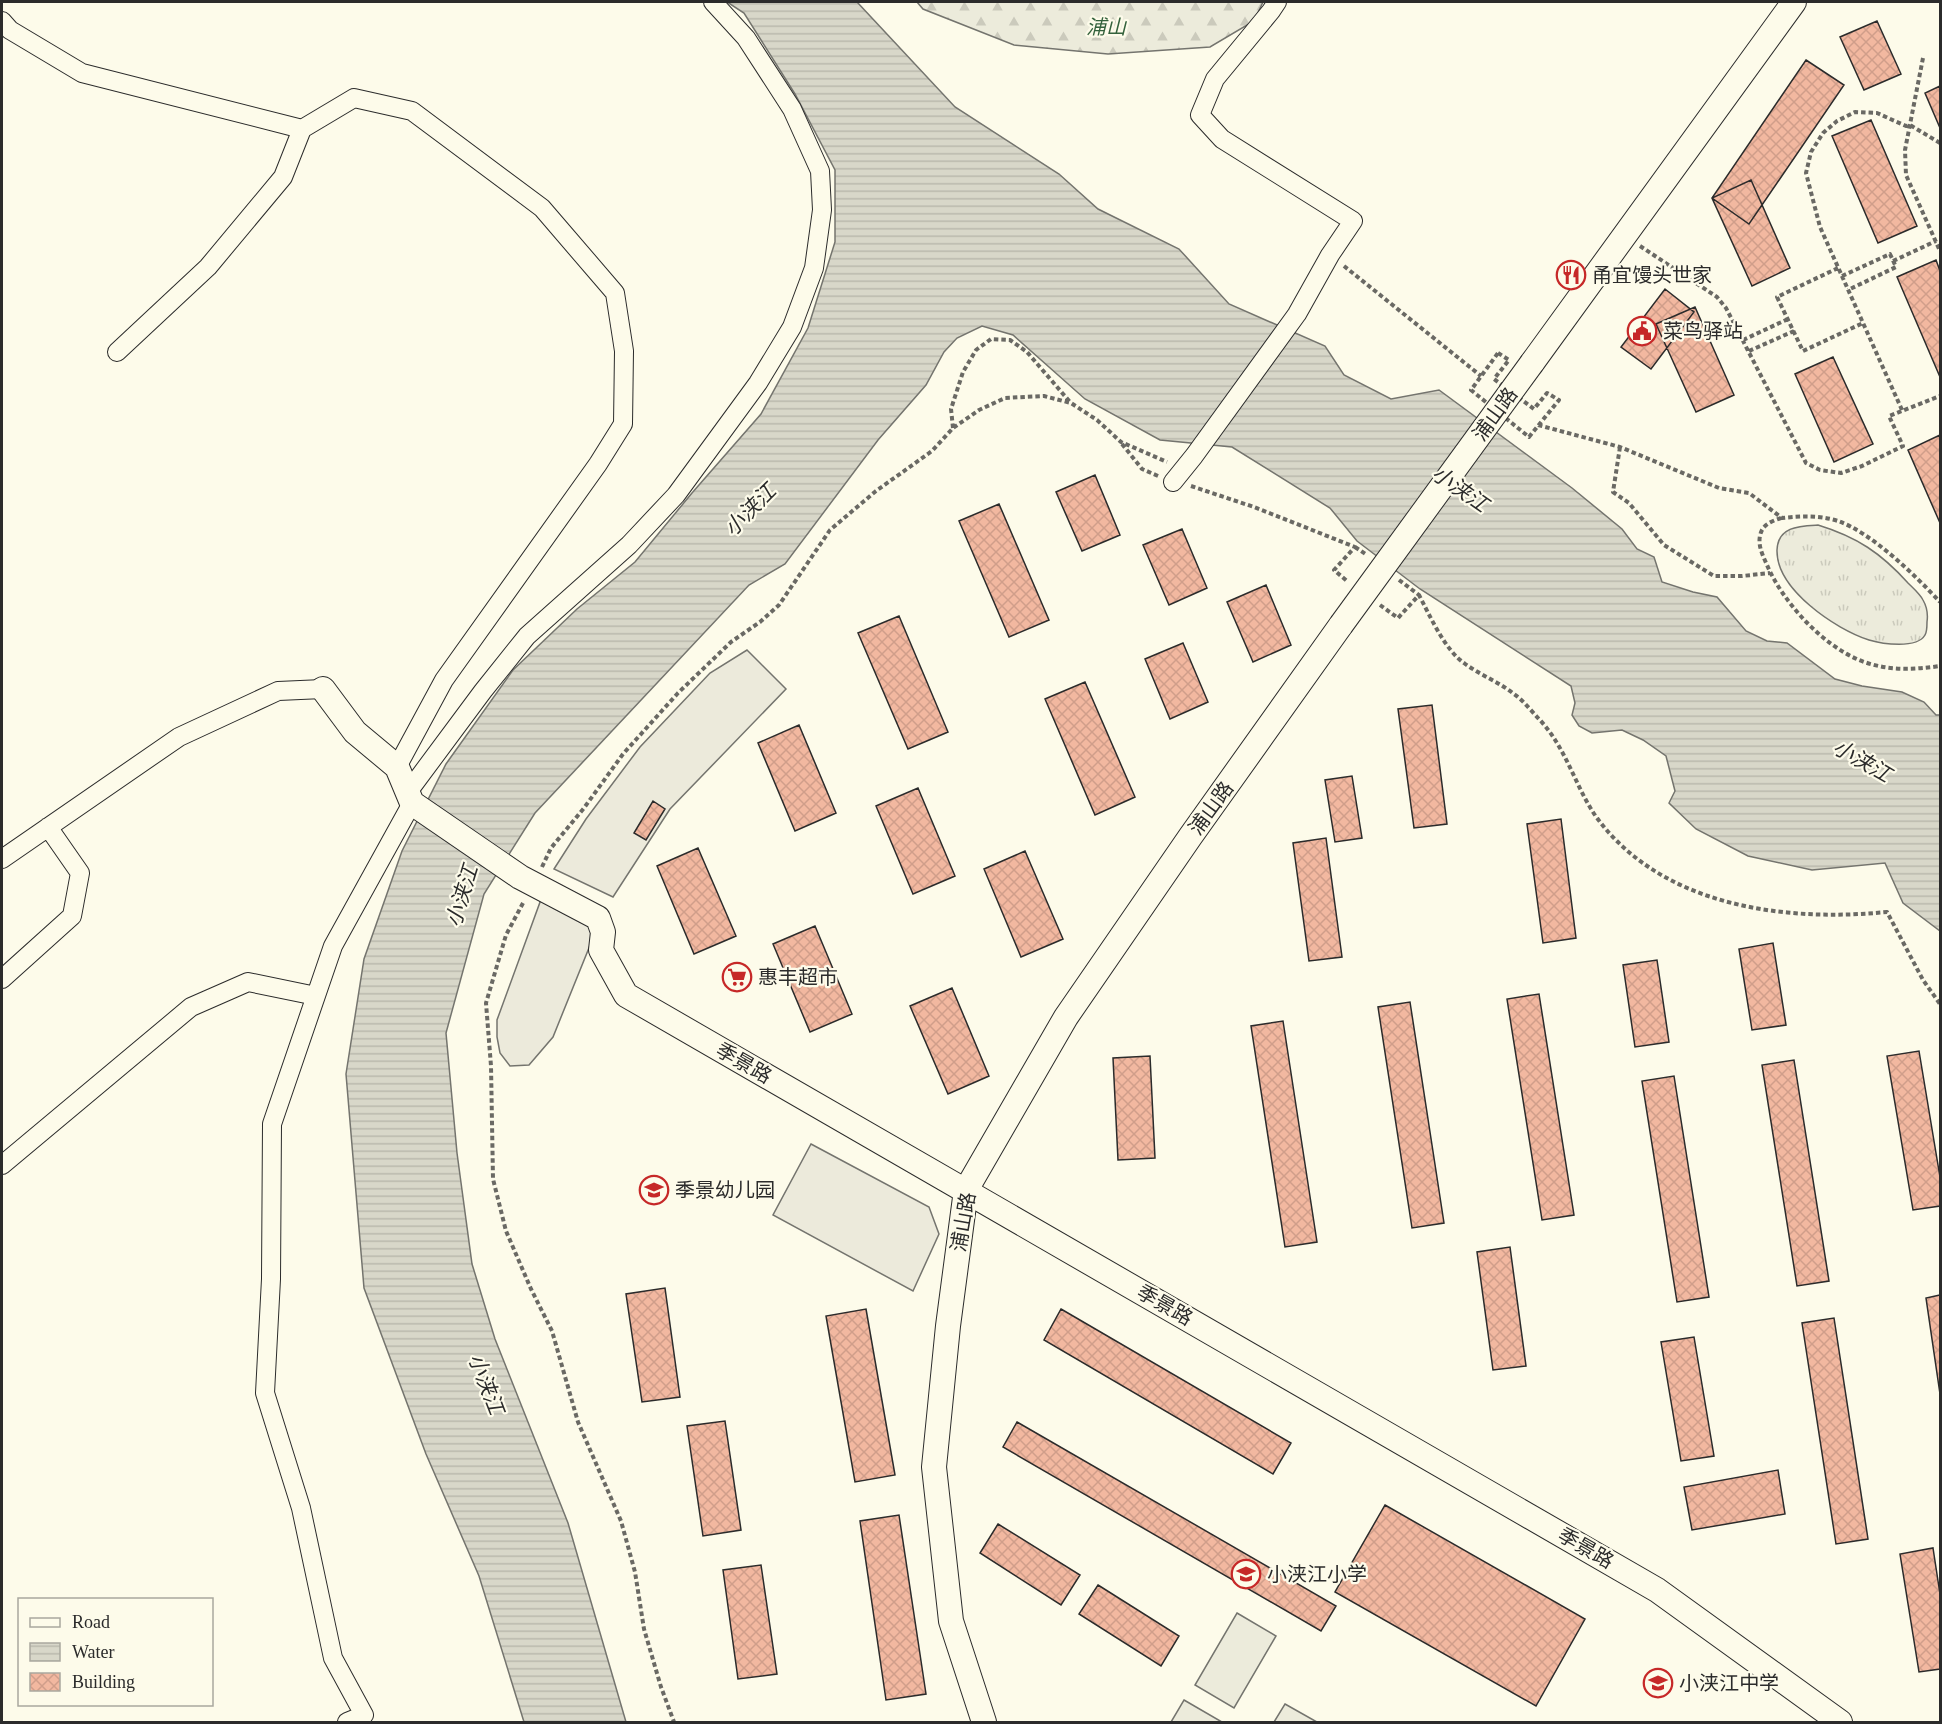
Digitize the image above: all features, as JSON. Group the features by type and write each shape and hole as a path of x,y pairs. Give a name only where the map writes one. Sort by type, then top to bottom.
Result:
{"street":[{"path":"347,1722 364,1715 333,1658 302,1508 265,1393 271,1279 273,1124 333,946 410,797 483,691 527,636 630,545 676,495 758,383 792,327 814,268 822,210 820,171 792,109 746,38 713,2"},
{"path":"1184,469 1297,314 1330,255 1353,221 1222,139 1200,115 1215,79 1277,2"},
{"name":"浦山路","path":"984,1722 951,1620 934,1467 948,1326 966,1190 1066,1017 1190,837 1341,625 1794,2"},
{"path":"2,21 10,30 82,73 302,129"},
{"path":"117,352 207,267 283,177 302,129 354,98 412,111 542,208 615,293 624,351 623,424 592,474 444,680 398,767"},
{"path":"2,859 179,737 278,691 323,689 355,732 398,767 410,797 527,880"},
{"path":"2,979 72,916 80,873 48,827"},
{"name":"季景路","path":"527,880 598,918 603,932 602,950 626,995 1658,1590 1840,1722"},
{"path":"2,1165 191,1007 248,982 316,996"}],"path":[{"path":"1923,58 1905,150 1906,176 1941,251"},
{"path":"1902,410 1820,228 1806,173 1811,152 1822,133 1837,121 1855,112 1876,113 1906,126 1910,125 1941,143"},
{"path":"1624,235 1718,297 1749,351 1806,463 1820,470 1841,473 1862,466 1903,446 1889,416 1941,396"},
{"path":"1893,261 1936,241"},
{"path":"1842,276 1890,254 1896,267 1848,290"},
{"path":"1330,255 1481,376"},
{"path":"1838,268 1778,297 1803,351 1863,323"},
{"path":"1743,340 1788,319"},
{"path":"1749,351 1794,331"},
{"path":"953,428 951,409 963,372 976,350 991,339 1010,340 1027,352 1071,403 1097,420 1121,442 1142,469 1184,469"},
{"path":"1471,390 1498,353 1509,360 1494,379 1510,392 1534,409 1548,393 1559,400 1529,437"},
{"path":"674,1722 644,1629 635,1572 621,1521 578,1422 552,1331 506,1231 493,1179 491,1066 486,1003 527,880 623,754 678,693 731,642 760,622 779,605 830,530 876,491 932,451 953,428 979,410 1005,398 1044,396 1071,403"},
{"path":"1538,425 1620,447 1719,488 1749,493 1782,518"},
{"path":"1121,442 1184,469"},
{"path":"1620,447 1613,492 1629,503 1664,545 1714,576 1770,573"},
{"path":"1184,469 1187,484 1254,507 1355,547 1334,570 1398,618 1419,595 1446,642 1462,663 1515,695 1554,737 1597,817 1618,842 1641,862 1694,892 1758,909 1852,916 1887,912 1923,980 1941,1004"},
{"path":"1941,602 1920,580 1887,552 1853,529 1838,522 1803,516 1782,518 1762,528 1759,539 1760,551 1790,607 1830,642 1856,659 1881,668 1912,670 1941,666"}],"green space":[{"name":"浦山","path":"917,2 1263,2 1254,21 1210,47 1108,54 1014,45 923,9"},
{"path":"1818,525 1868,547 1918,593 1927,614 1927,628 1921,639 1907,644 1882,643 1855,635 1825,617 1797,593 1779,565 1778,542 1781,536 1791,529"},
{"path":"1237,1613 1276,1636 1234,1708 1195,1685"},
{"path":"1184,1700 1222,1722 1171,1722"},
{"path":"1285,1704 1317,1722 1274,1722"}],"shaded area":[{"path":"747,650 786,689 670,809 613,897 554,869 586,819 640,747 710,673"},
{"path":"543,894 597,928 553,1037 529,1065 510,1066 500,1053 497,1020"},
{"path":"811,1144 929,1207 939,1234 913,1291 773,1215"}],"water":[{"name":"小浃江","path":"727,2 857,2 955,107 1059,174 1098,209 1179,249 1229,304 1325,346 1344,375 1391,399 1439,390 1572,488 1622,529 1637,549 1654,557 1662,582 1717,597 1746,631 1767,641 1787,643 1835,679 1902,692 1924,702 1936,715 1940,715 1940,931 1903,903 1885,863 1812,870 1748,856 1696,829 1669,803 1675,791 1666,756 1643,740 1622,730 1592,733 1579,726 1572,715 1575,703 1571,686 1420,589 1357,541 1330,508 1232,447 1160,440 1085,399 1013,335 982,326 957,338 944,352 926,385 878,440 785,564 749,585 535,813 484,894 446,1033 457,1153 472,1264 495,1339 568,1523 626,1722 524,1722 479,1576 426,1454 364,1288 346,1074 364,959 402,851 446,764 513,670 577,609 635,562 761,414 808,328 835,242 835,170 795,94 744,13"}],"building":[{"path":"1877,21 1901,74 1864,90 1840,37"},
{"path":"1806,60 1844,85 1749,224 1712,198"},
{"path":"1940,86 1940,128 1925,93"},
{"path":"1871,120 1917,226 1878,243 1832,136"},
{"path":"1751,180 1790,268 1752,286 1712,198"},
{"path":"1936,260 1940,271 1940,377 1897,277"},
{"path":"1665,289 1694,312 1651,369 1621,347"},
{"path":"1695,307 1734,395 1696,412 1656,324"},
{"path":"1833,357 1873,444 1834,462 1795,374"},
{"path":"1940,435 1940,523 1908,450"},
{"path":"1095,475 1120,535 1082,551 1056,492"},
{"path":"999,504 1049,620 1009,637 959,521"},
{"path":"1182,529 1207,588 1169,605 1143,545"},
{"path":"1266,585 1291,645 1253,662 1227,602"},
{"path":"899,616 948,732 908,749 858,633"},
{"path":"1183,643 1208,702 1170,719 1145,659"},
{"path":"1085,682 1135,797 1095,815 1045,699"},
{"path":"1432,705 1447,824 1414,828 1398,709"},
{"path":"799,725 836,813 795,831 758,743"},
{"path":"1352,776 1362,838 1335,842 1325,780"},
{"path":"918,788 955,876 913,894 876,806"},
{"path":"653,801 665,809 646,840 634,833"},
{"path":"1561,819 1576,938 1543,943 1527,824"},
{"path":"1326,838 1342,957 1309,961 1293,843"},
{"path":"698,848 736,936 694,954 657,866"},
{"path":"1025,851 1063,939 1021,957 984,869"},
{"path":"815,926 852,1014 810,1032 773,944"},
{"path":"1773,943 1786,1025 1752,1030 1739,949"},
{"path":"1657,960 1669,1042 1635,1047 1623,965"},
{"path":"952,988 989,1076 948,1094 910,1006"},
{"path":"1539,994 1574,1215 1542,1220 1507,999"},
{"path":"1410,1002 1444,1223 1412,1228 1378,1007"},
{"path":"1283,1021 1317,1242 1285,1247 1251,1026"},
{"path":"1919,1051 1940,1177 1940,1206 1913,1210 1887,1056"},
{"path":"1150,1056 1155,1158 1118,1160 1113,1058"},
{"path":"1794,1060 1829,1281 1797,1286 1762,1065"},
{"path":"1674,1076 1709,1297 1677,1302 1642,1081"},
{"path":"1510,1247 1526,1366 1493,1370 1477,1252"},
{"path":"665,1288 680,1397 642,1402 626,1294"},
{"path":"1940,1295 1940,1394 1926,1298"},
{"path":"866,1309 895,1475 855,1482 826,1316"},
{"path":"1061,1309 1291,1443 1273,1474 1044,1340"},
{"path":"1834,1318 1868,1539 1836,1544 1802,1323"},
{"path":"1694,1337 1714,1456 1681,1461 1661,1342"},
{"path":"725,1421 741,1530 703,1536 687,1426"},
{"path":"1017,1422 1336,1606 1321,1631 1003,1447"},
{"path":"1778,1470 1785,1514 1692,1530 1684,1487"},
{"path":"1385,1505 1585,1619 1536,1706 1335,1592"},
{"path":"899,1515 926,1694 886,1700 860,1521"},
{"path":"998,1524 1080,1575 1061,1605 980,1553"},
{"path":"1933,1548 1940,1594 1940,1669 1919,1672 1900,1554"},
{"path":"761,1565 777,1674 738,1679 723,1570"},
{"path":"1098,1585 1179,1636 1161,1666 1079,1614"}],"place":[{"name":"甬宜馒头世家","path":"1571,275"},
{"name":"菜鸟驿站","path":"1642,331"},
{"name":"惠丰超市","path":"737,977"},
{"name":"季景幼儿园","path":"654,1190"},
{"name":"小浃江小学","path":"1246,1574"},
{"name":"小浃江中学","path":"1658,1683"}]}
